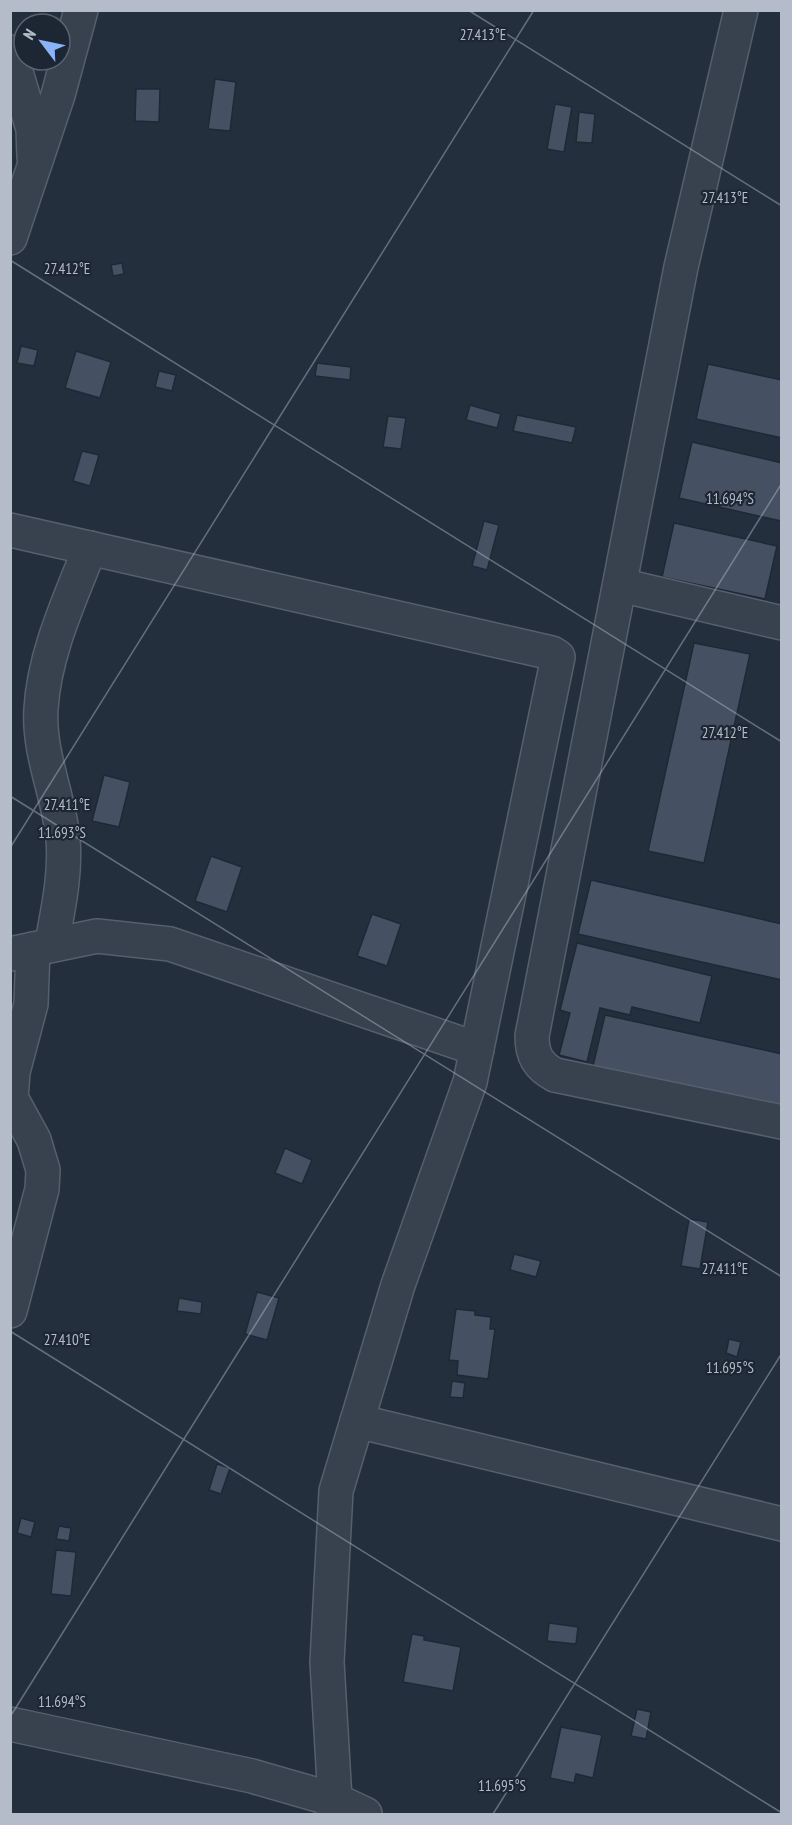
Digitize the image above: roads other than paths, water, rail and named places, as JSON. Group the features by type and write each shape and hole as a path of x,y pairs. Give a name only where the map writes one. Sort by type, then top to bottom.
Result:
{"street":[{"path":"10,238 58,95 81,10"},
{"path":"741,10 681,267 532,1036 532,1050 544,1069 555,1075 782,1122"},
{"path":"10,52 33,129 35,162"},
{"path":"10,530 540,650 558,657 470,1082 398,1285 336,1491 327,1662 334,1807"},
{"path":"10,1311 42,1189 44,1170 34,1140 11,1098 13,1072 31,1004 32,949 62,888 63,840 46,756 40,710 45,676 61,623 90,548"},
{"path":"620,585 782,622"},
{"path":"32,949 97,936 170,944 477,1049"},
{"path":"357,1421 782,1524"},
{"path":"10,1725 252,1776 334,1807 365,1815"}]}
